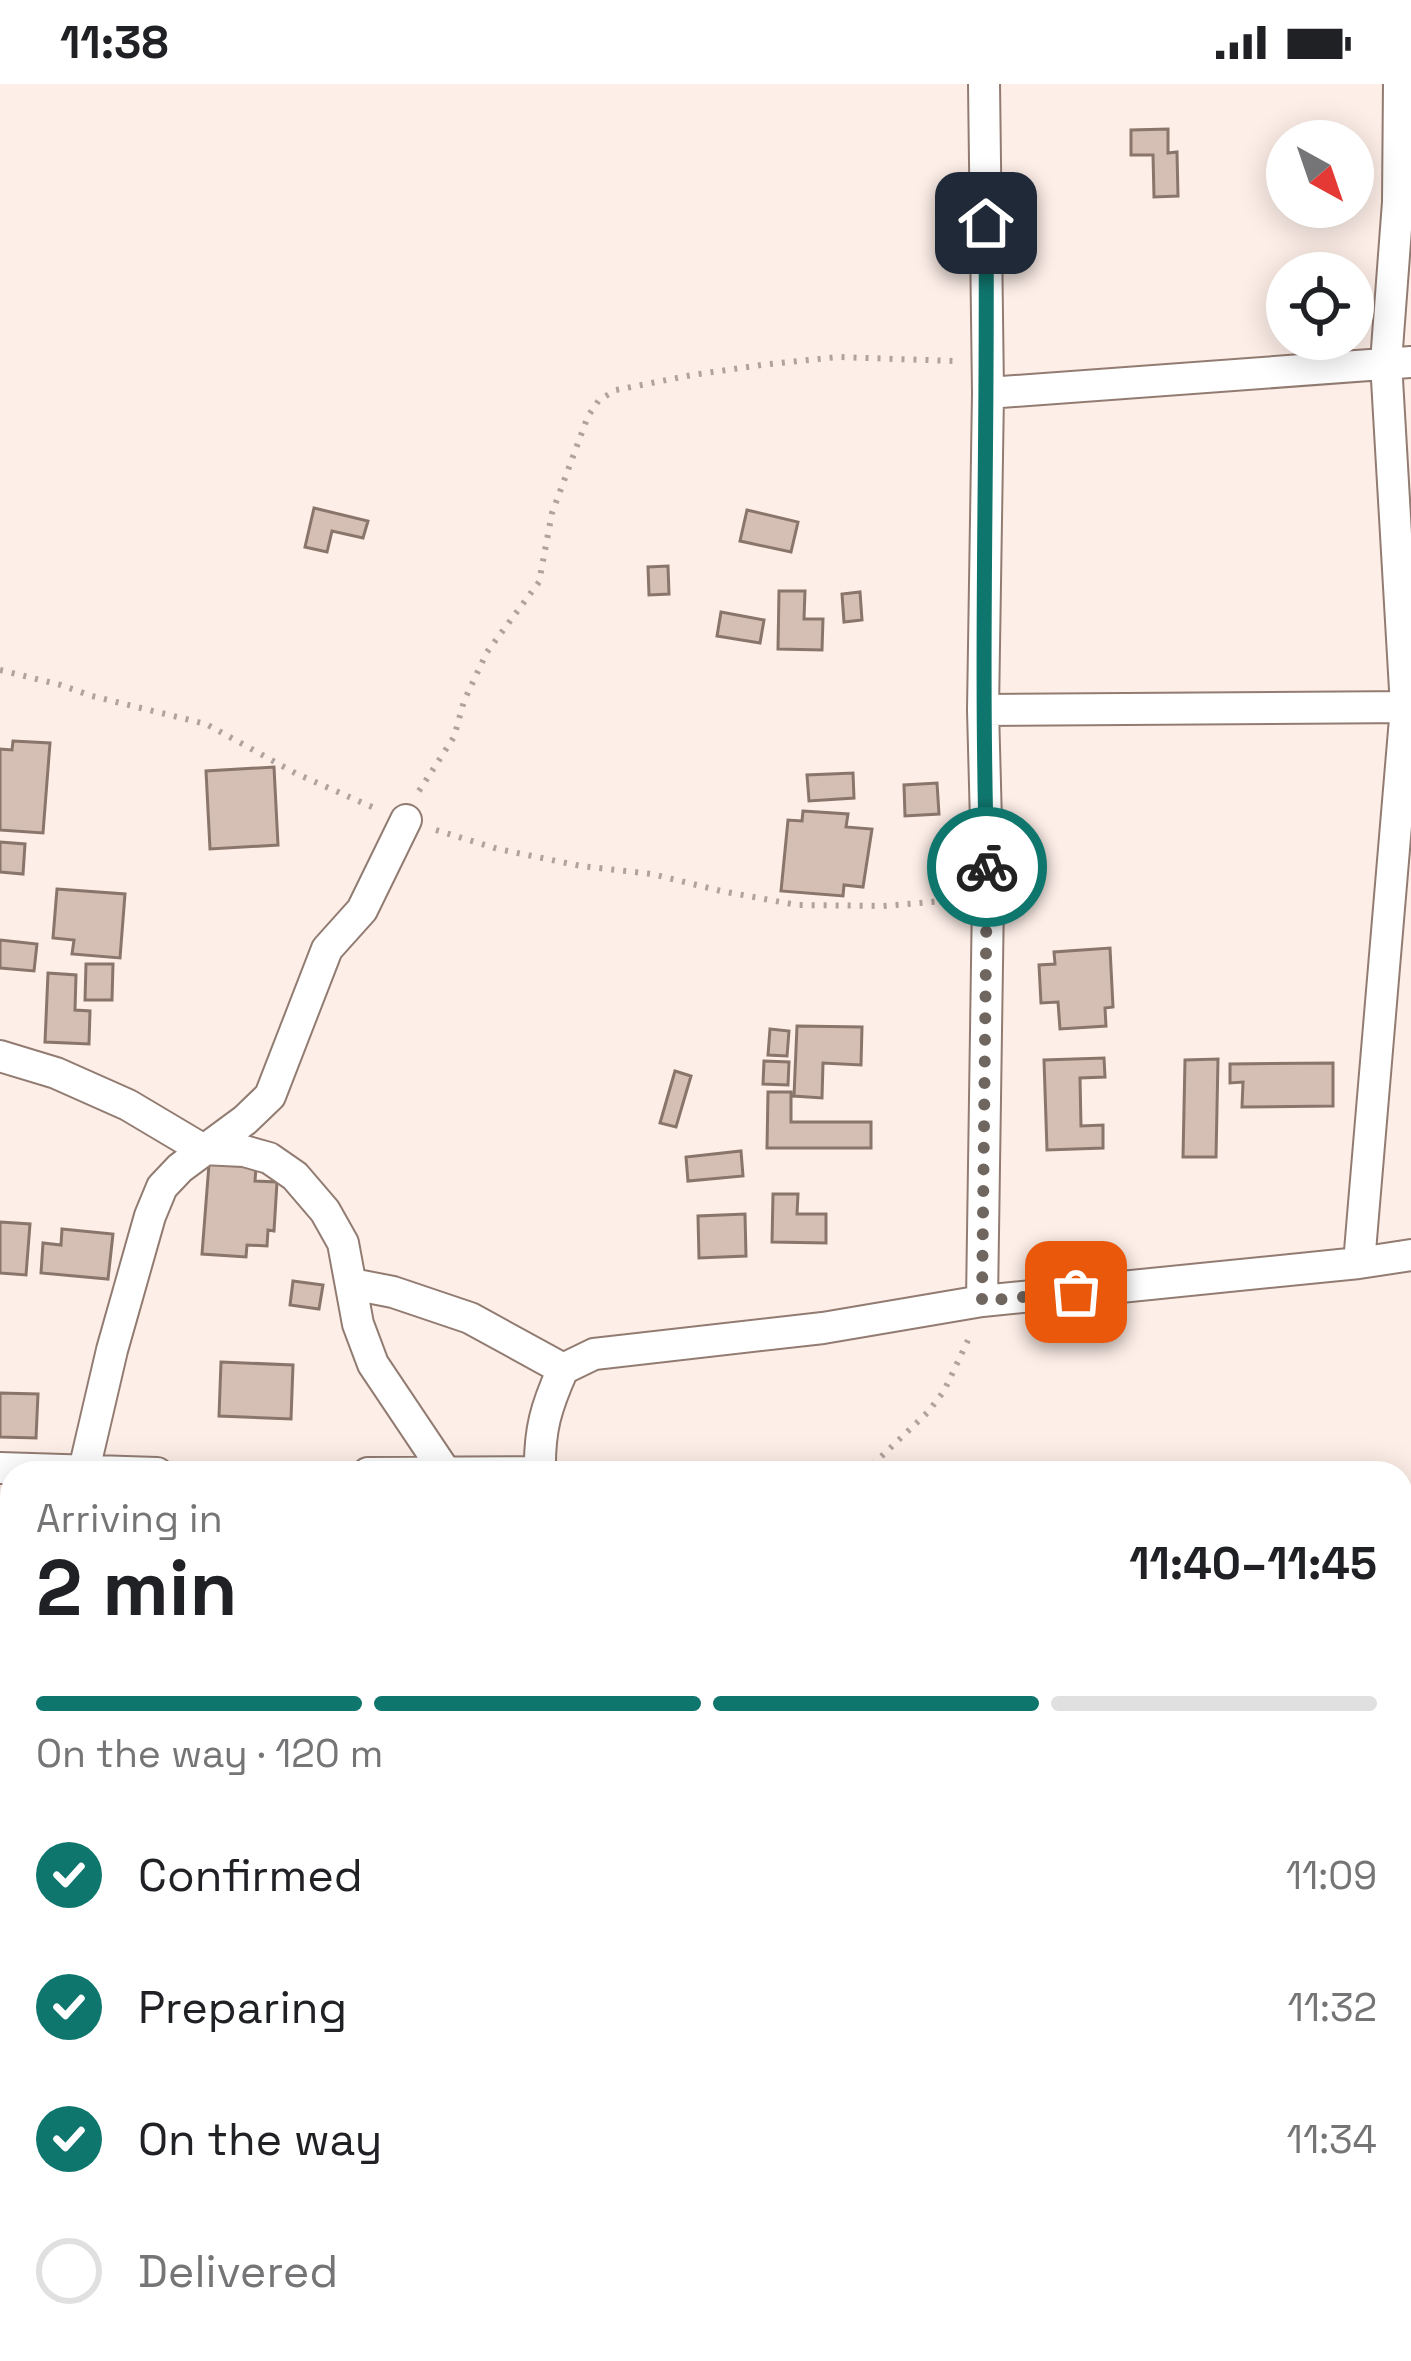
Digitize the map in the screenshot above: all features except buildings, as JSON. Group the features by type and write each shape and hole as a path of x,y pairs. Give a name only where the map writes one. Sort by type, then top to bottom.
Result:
{"street":[{"path":"982,1301 988,897 982,710 988,378 984,84"},
{"path":"1359,1264 1408,707 1398,362 1399,84"},
{"path":"988,378 1398,362"},
{"path":"982,710 1408,707"},
{"path":"86,1461 112,1350 162,1187 270,1096 327,949 362,910 406,820"},
{"path":"0,1056 56,1073 128,1105 202,1149 244,1151 269,1158 295,1176 325,1211 343,1243 358,1324 373,1364 438,1461"},
{"path":"540,1461 540,1432 563,1369 594,1354 823,1328 982,1301 1411,1256"},
{"path":"352,1284 393,1292 470,1318 563,1369"}],"path":[{"path":"406,820 454,737 478,668 539,582 551,513 588,416 599,400 616,390 692,375 838,357 988,378"},
{"path":"0,670 206,724 315,782 406,820 498,849 652,874 797,905 883,906 988,897"},
{"path":"877,1461 944,1391 982,1301"}],"way so far":[{"path":"987,867 982,1301 1076,1292"}],"route":[{"path":"986,223 982,710 987,867"}]}
